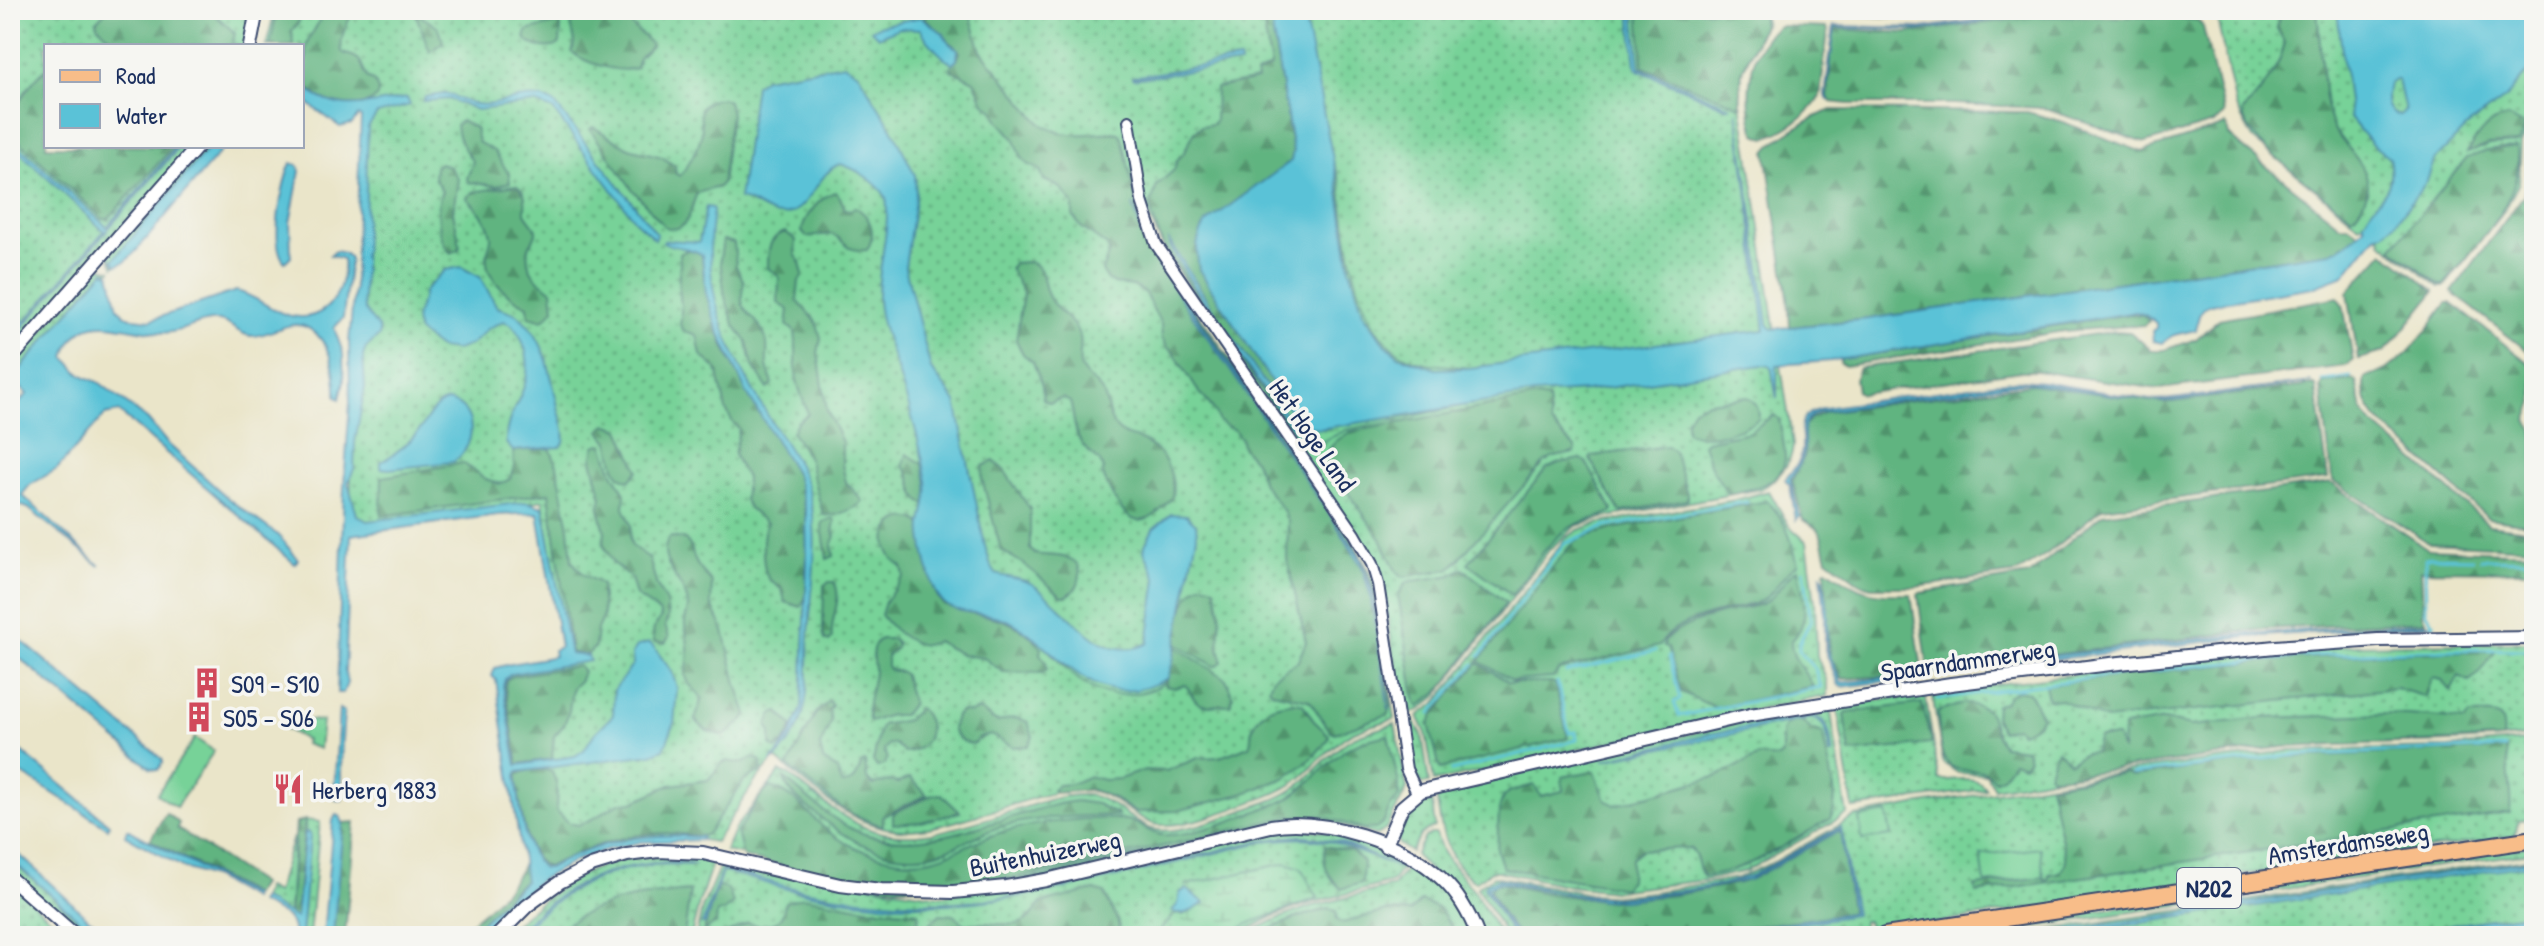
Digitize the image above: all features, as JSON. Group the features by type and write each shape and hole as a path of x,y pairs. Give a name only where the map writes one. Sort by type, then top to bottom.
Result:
{"main road":[{"name":"Amsterdamseweg","path":"1885,936 2534,839"}],"street":[{"path":"250,44 257,10"},
{"name":"Het Hoge Land","path":"1129,121 1142,201 1156,244 1355,534 1372,564 1380,595 1406,769 1417,793"},
{"path":"10,360 196,148"},
{"name":"Spaarndammerweg","path":"1417,793 1750,715 1951,684 2275,647 2378,640 2534,638"},
{"path":"1385,846 1402,807 1417,793"},
{"name":"Buitenhuizerweg","path":"497,936 537,898 576,873 614,858 658,851 711,854 840,885 929,892 980,890 1028,883 1283,824 1331,827 1385,846 1421,863 1441,878 1467,911 1478,936"},
{"path":"10,878 76,936"}],"green space":[{"path":"10,10 253,10 246,44 44,44 44,148 192,148 10,355"},
{"path":"106,10 210,10 235,33 232,44 117,44 96,21"},
{"path":"275,10 1762,10 1765,22 1742,72 1740,96 1792,452 1783,471 1761,489 1607,517 1576,526 1550,549 1437,696 1420,710 1404,717 1381,577 1165,252 1136,188 1143,220 1157,253 1349,533 1374,581 1395,719 1349,735 1301,777 1281,790 1192,821 1162,825 1142,819 1101,794 1071,790 933,827 891,829 854,817 837,807 775,758 754,783 715,842 647,839 608,848 545,873 526,857 499,679 505,671 559,660 565,652 543,500 496,510 349,528 366,112 344,113 304,93 304,44 266,44"},
{"path":"277,10 294,10 299,20 292,30 293,44 270,44"},
{"path":"321,10 355,10 343,35 342,52 359,60 367,77 375,83 378,94 373,100 364,104 338,104 313,93 305,83 306,49"},
{"path":"596,10 653,10 650,20 646,22 635,18 630,21 651,46 639,58 636,68 621,70 602,66 572,52 575,43 571,24 578,19 595,17"},
{"path":"966,10 970,14 981,51 1040,123 1066,133 1112,132 1122,137 1139,210 1154,251 1359,554 1376,600 1391,705 1389,714 1335,733 1330,731 1309,700 1273,692 1269,687 1273,677 1298,661 1306,642 1287,559 1288,522 1284,512 1262,482 1255,461 1242,447 1241,439 1234,430 1219,422 1214,410 1167,347 1162,338 1161,324 1144,292 1107,280 1102,271 1109,252 1107,246 1081,227 1073,216 1073,204 1061,188 1044,180 1040,170 1022,158 1014,138 993,109 984,103 974,81 951,70 960,52 924,17 930,11"},
{"path":"1261,10 1269,10 1293,151 1260,361 1298,422 1284,424 1163,246 1151,212 1157,185 1174,170 1195,131 1201,126 1213,124 1216,88 1257,80 1256,74 1271,67"},
{"path":"1639,10 1760,10 1763,25 1742,71 1740,106 1643,67"},
{"path":"1982,10 1901,18 1836,14 1834,11"},
{"path":"2215,10 2534,10 2534,123 2521,143 2519,182 2506,208 2444,287 2380,241 2382,239 2361,223 2359,225 2253,139 2236,107"},
{"path":"2282,10 2317,10 2329,117 2367,177 2367,193 2352,217 2270,152 2246,123 2243,111 2269,80 2282,53 2285,43 2276,27"},
{"path":"415,12 439,28 443,42 430,52"},
{"path":"2039,16 2198,20 2203,27 2224,114 2214,123 2145,143 2043,108 1848,104 1831,102 1828,97 1832,42 1836,29 1907,33"},
{"path":"557,23 561,26 560,44 556,46 536,46 525,38 527,31"},
{"path":"1779,26 1827,28 1820,96 1796,122 1765,138 1756,134 1752,121 1751,75 1760,46"},
{"path":"44,70 44,148 172,148 108,219 103,219 10,133 13,115"},
{"path":"722,98 728,101 731,114 722,183 697,193 684,224 665,227 632,189 590,129 593,127 629,148 662,157 675,166 676,174 680,176 700,141 701,108 711,100"},
{"path":"1832,110 2027,112 2142,152 2226,125 2229,135 2242,147 2340,225 2348,225 2359,233 2353,241 2331,252 1868,319 1790,327 1766,152 1796,128"},
{"path":"2509,117 2524,126 2525,131 2518,143 2489,145 2467,153 2484,129"},
{"path":"461,121 475,128 478,142 494,151 509,174 510,182 497,186 468,182 473,162 458,136 456,125"},
{"path":"2517,147 2518,166 2506,203 2444,285 2392,248 2467,158 2487,151"},
{"path":"201,148 208,148 114,259 114,266 109,255"},
{"path":"2534,148 2534,356 2452,292 2524,195 2527,149"},
{"path":"440,163 450,167 458,179 453,212 460,245 451,253 443,241 439,223 442,191 434,178 435,167"},
{"path":"1335,166 1356,280 1364,305 1376,327 1390,345 1409,358 1469,368 1437,372 1375,353 1324,206"},
{"path":"516,185 524,194 525,213 536,230 529,248 530,268 552,290 554,309 543,320 529,316 528,306 513,298 493,279 487,263 490,230 467,198 473,192"},
{"path":"835,192 845,209 855,207 868,220 872,237 867,250 850,248 832,234 807,237 802,232 814,208"},
{"path":"785,232 796,240 795,254 803,275 799,281 797,301 816,321 821,338 818,353 827,411 842,442 846,482 863,501 850,510 832,515 823,515 808,458 792,432 797,422 808,414 796,375 795,332 787,325 789,310 778,303 779,277 768,268 772,242"},
{"path":"723,240 734,243 736,266 744,282 744,308 762,329 766,339 767,365 773,384 768,389 753,366 747,342 734,324 725,297 720,259"},
{"path":"696,250 702,255 704,279 725,348 799,481 807,523 806,597 801,607 785,602 782,589 767,576 763,549 767,523 751,511 744,500 746,478 734,455 739,429 726,410 717,369 701,355 697,335 684,331 680,325 679,254"},
{"path":"2384,252 2435,291 2384,352 2358,359 2348,292"},
{"path":"1027,262 1041,271 1050,299 1077,331 1081,342 1081,369 1100,388 1114,425 1124,435 1154,448 1170,470 1172,497 1149,518 1140,521 1132,519 1117,503 1102,473 1101,463 1078,437 1070,402 1063,398 1050,403 1043,399 1042,386 1033,362 1023,354 1016,340 1023,293 1010,268 1013,263"},
{"path":"100,266 111,270 104,271 10,381 10,366"},
{"path":"2338,297 2343,304 2353,361 2346,366 2159,389 2021,371 1861,394 1857,391 1855,378 1859,368 2117,331 2130,332 2151,350 2164,350 2196,339 2219,319"},
{"path":"2447,303 2534,367 2534,403 2527,421 2534,431 2534,525 2488,518 2377,419 2368,405 2364,394 2365,378 2391,367 2402,358"},
{"path":"2130,314 2143,315 2149,321 2144,325 2064,331 1845,366 1840,363 1841,359"},
{"path":"2356,381 2362,410 2371,422 2489,525 2534,531 2534,548 2429,543 2335,482 2321,387 2323,383"},
{"path":"2032,384 2165,403 2313,385 2316,386 2328,479 2102,508 2048,553 2017,573 1915,587 1871,587 1861,584 1827,559 1819,531 1803,520 1792,480 1805,455 1803,428 1810,419 1825,412"},
{"path":"1280,393 1285,398 1472,404 1346,430 1309,447 1278,404 1276,397"},
{"path":"1538,397 1548,399 1551,424 1576,449 1574,453 1554,457 1543,464 1448,569 1404,577 1396,571 1381,539 1326,461 1331,447 1350,432"},
{"path":"1747,397 1755,403 1759,419 1713,436 1686,431 1686,420 1693,408 1708,402"},
{"path":"1774,415 1779,419 1784,444 1783,467 1763,485 1728,494 1712,469 1703,444 1749,432"},
{"path":"606,424 620,429 638,470 630,480 617,471 609,442 600,431"},
{"path":"595,446 604,446 612,471 625,493 624,507 631,525 632,546 649,558 657,586 666,602 668,616 665,626 669,637 665,643 654,642 653,630 661,617 659,612 636,596 631,578 614,564 603,544 605,532 599,508 602,498 592,460"},
{"path":"1667,446 1674,451 1687,500 1622,512 1619,510 1590,459 1592,456"},
{"path":"550,448 557,465 572,561 583,574 601,584 603,616 597,629 595,647 586,656 571,652 549,493 381,516 382,477 463,463 486,479 500,484 510,479 514,466 513,451"},
{"path":"907,454 923,464 930,494 926,503 918,498 903,466"},
{"path":"1581,459 1586,462 1613,511 1566,530 1543,552 1512,595 1468,563 1546,469"},
{"path":"994,461 1004,470 1030,509 1030,549 1035,554 1070,559 1079,567 1078,584 1067,596 1062,596 1025,565 1001,550 982,479 983,466"},
{"path":"2331,483 2428,549 2534,553 2534,571 2421,570 2426,621 2265,629 1928,670 1920,593 2029,575 2102,514"},
{"path":"1769,491 1789,526 1807,542 1815,602 1817,656 1827,682 1827,696 1434,782 1426,733 1418,716 1435,704 1450,686 1565,539 1578,530 1596,524 1735,500"},
{"path":"1767,501 1783,522 1798,564 1763,600 1689,622 1667,636 1660,646 1559,670 1553,678 1513,681 1479,661 1568,548 1581,538 1612,529"},
{"path":"833,518 836,536 832,546 834,556 827,559 822,526 823,522"},
{"path":"906,518 922,525 931,578 942,603 1016,626 1041,648 1040,654 1047,670 1043,673 1003,672 984,658 962,655 936,641 921,645 914,642 886,621 881,615 885,602 904,576 902,567 890,555 886,540 891,526"},
{"path":"670,537 689,543 695,561 712,583 711,603 724,631 747,714 724,736 707,731 695,720 702,698 685,675 688,607 683,589 665,555"},
{"path":"1462,568 1506,603 1443,687 1419,707 1398,595 1407,582 1452,575"},
{"path":"1798,569 1805,608 1802,624 1791,642 1796,660 1813,686 1716,708 1681,692 1668,648 1664,647 1665,640 1696,622 1767,601"},
{"path":"1827,569 1866,591 1911,594 1922,670 1894,676 1841,679 1830,656"},
{"path":"834,582 837,589 837,602 829,642 823,633 824,585"},
{"path":"1203,584 1215,587 1220,609 1219,647 1222,662 1215,666 1175,643 1186,601"},
{"path":"938,590 1170,670 1163,682 1153,689 1121,695 1103,692 1074,676 1019,626 952,607 943,601 936,592"},
{"path":"881,639 893,639 897,643 887,656 887,666 904,675 912,704 903,715 890,715 870,722 868,709 874,671 873,652"},
{"path":"2534,642 2534,735 2472,741 2284,747 2139,764 1994,788 1986,774 1958,773 1943,763 1932,692 2223,656 2352,645"},
{"path":"1176,647 1226,679 1233,697 1230,705 1205,706 1195,700 1185,685 1175,688 1165,686"},
{"path":"2495,651 2480,673 2469,681 2459,676 2451,691 2442,680 2432,678 2426,697 2396,688 2106,720 2061,700 2048,699 2045,685 2326,657"},
{"path":"1478,663 1510,683 1555,683 1568,738 1440,769 1429,724"},
{"path":"578,666 583,671 572,688 564,725 554,736 552,759 518,764 506,680 513,676"},
{"path":"2017,690 2028,692 2042,716 2025,731 2021,732 2016,727 2001,731 1995,718 1996,705 2004,703"},
{"path":"1925,693 1939,780 1971,779 1986,789 1853,808 1837,707"},
{"path":"829,701 832,706 829,710 831,722 820,746 823,760 837,770 842,784 854,780 865,762 867,779 873,785 888,781 898,783 910,778 927,795 883,816 883,825 879,825 847,812 788,766 816,713"},
{"path":"1297,702 1303,704 1314,721 1329,735 1328,740 1311,759 1285,778 1242,794 1177,811 1135,812 1113,798 1092,790 1055,793 1052,790 1058,785 1071,784 1089,776 1104,780 1119,779 1145,770 1166,771 1198,758 1220,757 1249,746 1253,727 1266,710"},
{"path":"1922,703 1930,744 1850,753 1846,713"},
{"path":"1964,703 1989,713 2003,746 2026,749 2029,758 2024,765 2013,761 2002,777 1995,780 1982,771 1965,770 1949,764 1939,740 1938,712"},
{"path":"1830,707 1847,814 1746,871 1706,880 1614,891 1570,886 1498,871 1491,871 1475,882 1457,863 1446,842 1436,792 1772,715"},
{"path":"919,708 928,722 928,737 924,743 912,751 903,752 895,744 889,744 884,750 887,759 884,765 877,767 873,761 882,725 907,720"},
{"path":"978,710 995,721 1016,718 1028,722 1033,737 1028,746 1013,747 991,735 973,744 961,740 952,729 956,716 961,711 970,713"},
{"path":"779,712 793,727 784,743 776,749 771,745 767,725 773,714"},
{"path":"2387,714 2465,721 2470,715 2497,716 2503,723 2503,739 2283,747 2066,776 2052,777 2048,774 2057,750 2070,762 2084,753 2094,752 2099,737 2117,737 2122,752 2123,727 2164,720 2192,726 2262,718"},
{"path":"289,719 322,721 319,749 305,744 306,740 286,729"},
{"path":"1413,719 1422,734 1429,783 1423,784 1417,779 1410,766 1404,723"},
{"path":"1804,722 1810,729 1823,734 1834,789 1834,810 1830,819 1769,854 1737,868 1704,877 1690,848 1641,850 1631,858 1630,879 1624,888 1503,868 1497,850 1499,809 1508,792 1534,785 1541,796 1563,791 1562,777 1592,771 1606,800 1615,805 1718,776 1759,756 1778,758 1782,755 1782,731 1786,724"},
{"path":"1395,724 1407,789 1385,830 1376,835 1325,821 1297,819 1045,876 984,885 897,887 725,851 735,828 780,772 789,775 844,816 883,833 902,835 942,831 1052,799 1077,795 1103,800 1149,828 1175,830 1208,822 1281,796 1303,782 1349,740"},
{"path":"1388,735 1399,797 1389,809 1384,822 1376,829 1364,829 1320,816 1293,816 1043,873 984,882 923,886 855,882 743,857 737,832 770,787 794,799 828,831 849,845 872,854 906,861 934,858 999,833 1062,821 1126,820 1159,834 1192,832 1287,799 1348,748"},
{"path":"195,738 214,751 176,807 157,794"},
{"path":"2534,740 2534,829 2529,819 2518,821 2515,836 2290,870 2229,875 2180,886 1875,932 1870,930 1867,921 1863,921 1863,931 1847,936 1506,936 1477,887 1494,876 1589,894 1617,896 1653,892 1738,878 1774,862 1856,816 1909,806 2141,769 2289,751 2448,748"},
{"path":"2506,749 2510,813 1976,893 1975,886 2044,877 2045,880 2049,874 2062,869 2066,860 2050,785 2125,773 2132,776 2284,757"},
{"path":"752,758 760,760 762,770 744,781 703,836 666,833 619,839 547,867 539,862 528,843 517,783 517,775 521,773 534,770 552,772 557,785 556,810 569,823 578,825 619,803 633,802 670,785 708,780 727,761 743,763"},
{"path":"784,778 839,822 875,837 904,840 932,838 1076,801 1097,804 1119,816 1061,817 1017,823 995,828 946,850 910,856 876,850 845,835 796,798"},
{"path":"941,794 960,812 921,822 893,824 893,813"},
{"path":"1431,794 1435,827 1421,834 1411,852 1399,844 1400,821 1410,807"},
{"path":"166,813 179,823 177,828 261,884 254,895 150,840"},
{"path":"1887,813 1891,836 1862,840 1859,818"},
{"path":"305,820 320,822 309,936 301,936 306,872"},
{"path":"305,820 295,918 289,915 296,823"},
{"path":"355,822 345,936 333,936 343,823"},
{"path":"1292,827 1345,835 1405,862 1392,882 1304,905 1274,916 1236,936 696,936 702,908 721,863 941,896"},
{"path":"1837,832 1841,833 1849,913 1688,936 1519,936 1504,917 1490,890 1499,883 1551,894 1611,901 1675,895 1753,878"},
{"path":"1436,834 1443,853 1474,891 1501,936 1482,936 1476,920 1415,855 1425,837"},
{"path":"293,837 289,915 262,899 266,888 276,893"},
{"path":"2534,845 2534,852 1972,936 1924,936 2181,898 2239,893 2291,881"},
{"path":"1325,846 1352,851 1363,862 1362,883 1341,889 1327,870"},
{"path":"2040,848 2044,877 1985,884 1981,855"},
{"path":"683,855 711,860 712,864 691,936 503,936 529,911 591,871 626,860"},
{"path":"525,858 525,881 467,936 451,936 494,902 513,880"},
{"path":"2534,858 2534,913 2377,936 2009,936"},
{"path":"10,859 80,921 103,936 83,936 10,872"},
{"path":"1286,863 1301,868 1318,898 1250,923 1227,936 1155,936 1175,914 1183,915 1205,903 1186,889 1186,885"},
{"path":"1410,863 1448,894 1473,936 1243,936 1309,907 1393,886"},
{"path":"10,883 70,936 10,936"},
{"path":"716,888 728,889 733,903 717,913 716,923 704,931"},
{"path":"1094,890 1105,893 1118,924 1119,936 721,936 748,923 773,923 781,915 785,902 803,897 867,908 919,912 918,923 926,927 940,914 953,915 966,925 1016,924 1033,914 1041,903"},
{"path":"690,891 684,936 552,936 599,907 635,898"},
{"path":"1421,901 1440,909 1457,936 1255,936 1329,908 1336,911 1337,920 1342,923 1386,911 1410,912"}],"water":[{"path":"1269,10 1303,10 1338,184 1350,268 1363,312 1384,343 1399,356 1436,369 1469,368 1765,330 1737,111 1768,324 1772,329 1868,319 2330,252 2358,234 2390,180 2389,157 2371,144 2350,118 2337,10 2534,10 2534,64 2506,98 2471,123 2434,161 2427,181 2396,222 2384,233 2377,234 2344,275 2313,287 2210,304 2201,312 2196,330 2174,335 2162,343 2153,341 2152,331 2156,323 2136,312 1831,361 1777,365 1777,399 1771,366 1762,365 1587,391 1535,394 1320,429 1306,425 1289,409 1199,270 1197,251 1198,240 1206,223 1291,161 1293,151","holes":["2398,80 2405,111 2400,116 2391,111 2387,99 2389,84"]},
{"path":"1630,10 1634,10 1640,68 1731,107 1638,70"},
{"path":"2090,12 2026,15 1919,30 1835,27 1826,93 1829,101 1825,96 1834,26 1921,28 2019,14"},
{"path":"921,17 958,49 957,60 952,63 942,56 920,29 899,28 878,37 871,30"},
{"path":"1239,60 1240,64 1132,77"},
{"path":"844,64 858,73 892,128 915,175 916,194 905,267 931,369 956,402 991,566 996,574 1032,584 1100,641 1131,649 1148,643 1157,579 1144,551 1145,545 1153,529 1171,514 1186,515 1196,524 1197,536 1168,678 1132,691 1101,686 1072,670 1017,625 998,617 953,608 937,594 923,540 927,493 925,469 879,310 878,287 887,222 886,197 866,177 840,164 825,176 798,209 789,214 774,214 739,199 755,85 764,78"},
{"path":"304,87 327,101 339,104 365,105 407,98 410,105 377,114 368,127 363,300 364,309 379,329 379,336 366,348 363,356 365,387 355,442 354,469 348,483 357,515 367,521 527,502 543,507 570,654 588,656 590,661 511,674 505,679 503,686 517,765 575,756 584,750 594,734 613,715 614,690 633,664 632,654 637,646 649,643 653,646 672,672 677,688 674,724 664,749 652,754 518,772 521,811 530,850 543,868 622,840 680,836 701,837 702,840 641,842 576,860 538,881 478,936 467,936 525,881 496,680 492,676 495,668 554,656 553,650 560,647 538,513 498,515 351,535 347,683 343,693 337,693 350,402 349,342 361,117 358,116 352,124 340,127 304,100"},
{"path":"444,94 484,105 524,98 554,103 657,234 655,239 637,223 553,110 535,103 477,110 449,99 423,101 425,97"},
{"path":"10,138 107,227 178,148 10,342 22,324 10,311 25,322 104,231 10,143"},
{"path":"208,148 223,148 136,251 125,262 117,265 113,260"},
{"path":"291,163 298,165 300,171 290,223 291,256 285,262 280,254 277,229"},
{"path":"1133,205 1155,256 1360,557 1372,591 1389,710 1370,594 1362,567 1332,518 1159,267 1143,237"},
{"path":"706,207 713,211 711,270 721,321 742,370 802,473 813,512 814,554 805,704 794,735 770,764 791,735 802,707 806,512 796,474 746,392 716,325 706,293 702,255 663,242 699,242"},
{"path":"1168,239 1309,447 1233,345 1188,277"},
{"path":"335,251 350,258 343,318 334,328 343,353 344,382 340,399 336,397 333,368 326,348 314,332 300,325 252,336 219,321 171,332 96,326 83,330 73,340 65,357 80,374 100,383 148,420 167,443 230,500 279,536 298,559 295,564 119,412 105,415 57,469 30,485 22,495 100,566 28,508 19,505 10,516 10,413 27,394 21,388 10,398 10,381 104,271 110,273 118,308 134,318 151,320 236,291 287,315 300,317 322,311 337,294 343,259 330,255"},
{"path":"461,267 480,277 497,307 517,315 537,337 547,361 563,426 564,442 560,447 513,451 506,443 510,420 523,389 528,366 524,344 511,324 503,321 487,329 471,345 456,350 439,348 418,332 415,320 425,290 445,270"},
{"path":"2019,380 2145,399 2024,382 1820,412 1812,415 1805,424 1803,456 1790,479 1799,517 1796,520 1790,486 1785,480 1800,459 1803,420 1808,415 1831,407"},
{"path":"2312,382 2165,402 2157,401"},
{"path":"448,401 465,411 469,419 470,438 461,455 453,462 381,468 381,462 405,445 434,410"},
{"path":"1821,575 1828,610 1827,649 1841,683 1919,674 1921,677 1841,687 1838,684 1825,650"},
{"path":"2432,625 2246,637 1928,674 2248,634"},
{"path":"10,631 161,758 163,761 158,770 150,768 10,650"},
{"path":"339,709 344,712 343,794 342,800 336,800 334,793"},
{"path":"1812,716 1826,726 1832,754 1825,728 1812,718 1603,760 1710,734"},
{"path":"10,742 109,824 108,828 10,766"},
{"path":"336,815 343,823 333,936 323,936 333,820"},
{"path":"1841,827 1855,915 1722,936 1699,936 1852,913 1840,830 1748,880 1691,891 1603,900 1499,882 1487,887 1517,936 1513,936 1484,887 1498,879 1572,894 1616,898 1725,884 1753,875"},
{"path":"127,829 253,896 252,899 214,878 184,868 125,835"},
{"path":"308,832 301,934 293,936 288,919 259,903 262,899 296,918 305,833"},
{"path":"1305,836 1340,842 1398,867 1333,842 1304,838 1271,840 1079,886 1030,895 982,901 933,905 883,904 835,898 722,872 705,924 702,924 722,870 849,898 951,902 1003,898 1054,889 1254,842 1279,838"},
{"path":"10,846 90,920 120,936 103,936 85,925 10,859"},
{"path":"2534,860 2534,864 2055,936 2031,936"},
{"path":"680,862 696,865 652,865 595,879 561,898 517,936 513,936 549,903 588,880 632,867"},
{"path":"1186,889 1205,903 1185,913 1172,911 1178,904 1180,893"},
{"path":"2534,913 2534,936 2377,936"}],"waterway":[{"path":"2323,381 2351,377"},
{"path":"1480,656 1564,544 1604,527 1747,502"},
{"path":"2432,625 2434,623 2426,612 2425,559 2472,558"},
{"path":"2480,559 2534,560"},
{"path":"1669,656 1680,699 1674,702 1679,716 1821,687 1815,669 1799,652 1799,643 1811,620 1804,570"},
{"path":"1937,699 2232,662 2381,652 2529,650"},
{"path":"1566,672 1655,651"},
{"path":"1431,713 1474,664"},
{"path":"1451,771 1577,740 1576,732 1569,733 1557,682"},
{"path":"2132,774 2296,755 2505,748"}],"place":[{"name":"S09 - S10","path":"207,683"},
{"name":"S05 - S06","path":"199,717"},
{"name":"Herberg 1883","path":"288,789"}]}
